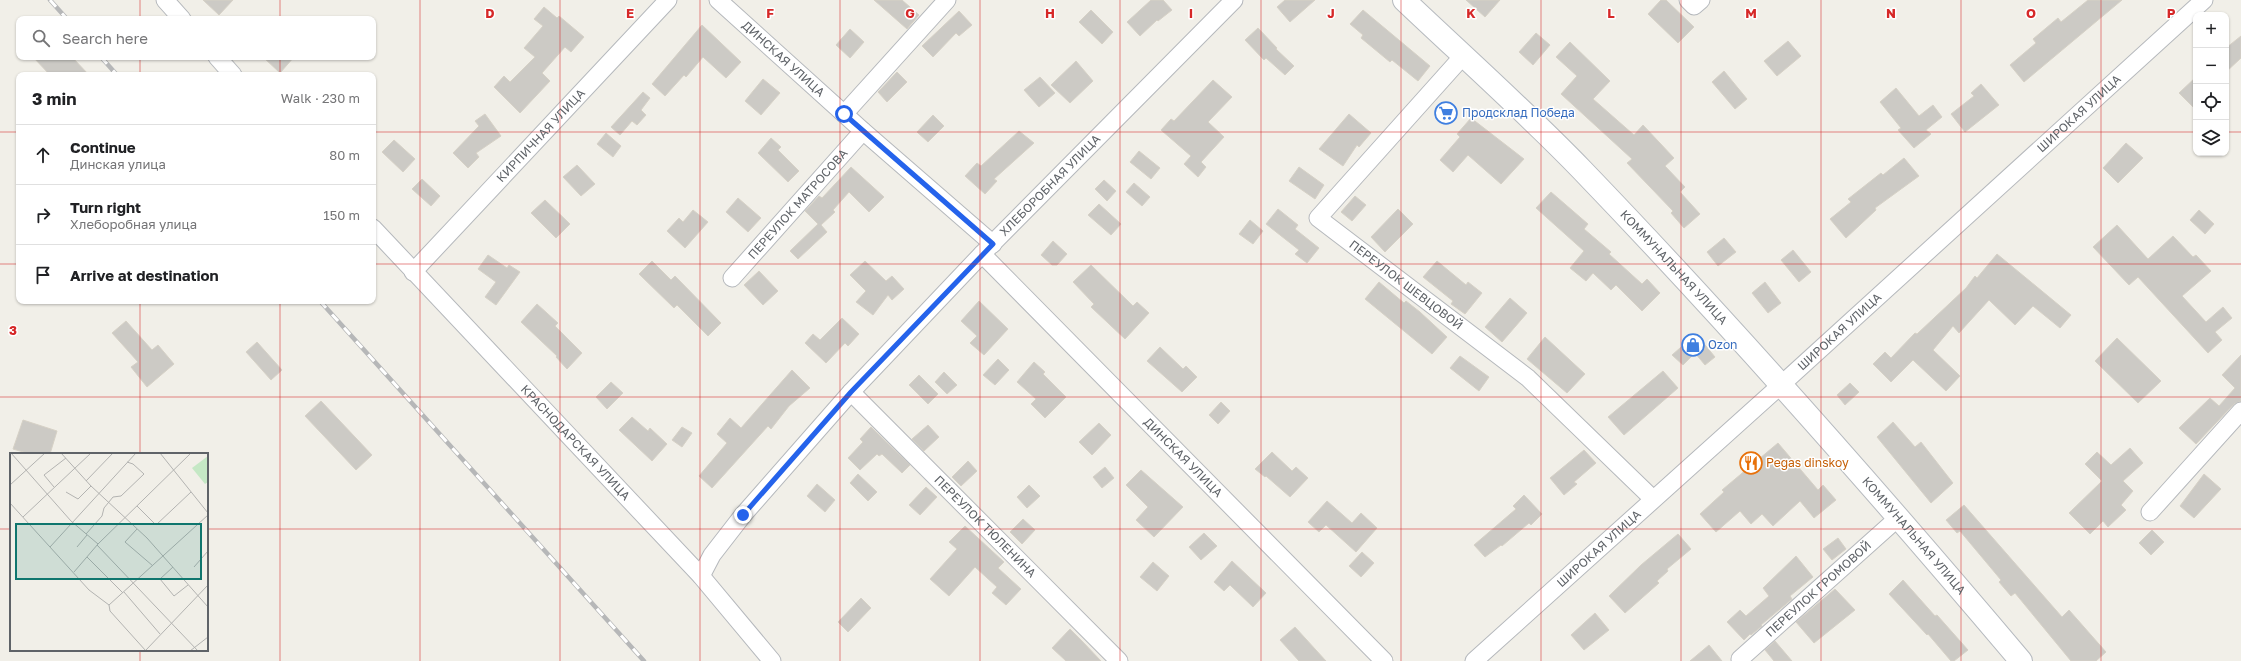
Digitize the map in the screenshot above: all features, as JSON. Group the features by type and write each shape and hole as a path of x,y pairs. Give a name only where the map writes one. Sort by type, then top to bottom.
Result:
{"street":[{"path":"165,0 179,16"},
{"name":"КИРПИЧНАЯ УЛИЦА","path":"413,272 668,0"},
{"name":"ДИНСКАЯ УЛИЦА","path":"718,0 863,131 988,249 1384,661"},
{"path":"844,114 947,0"},
{"name":"ХЛЕБОРОБНАЯ УЛИЦА","path":"701,576 712,555 743,515 851,392 988,249 1234,0"},
{"name":"КОММУНАЛЬНАЯ УЛИЦА","path":"1404,0 1580,168 1782,384 1899,517 2021,661"},
{"path":"1688,0 1694,6 1701,0"},
{"name":"ШИРОКАЯ УЛИЦА","path":"1474,661 1782,384 2204,0"},
{"name":"ПЕРЕУЛОК ШЕВЦОВОЙ","path":"1463,56 1318,218 1528,378 1653,499"},
{"path":"220,60 230,72"},
{"name":"ПЕРЕУЛОК МАТРОСОВА","path":"732,278 863,131"},
{"name":"КРАСНОДАРСКАЯ УЛИЦА","path":"376,231 701,576 772,661"},
{"name":"ПЕРЕУЛОК ТЮЛЕНИНА","path":"851,392 1119,661"},
{"path":"2150,512 2241,411"},
{"name":"ПЕРЕУЛОК ГРОМОВОЙ","path":"1742,661 1740,659 1899,517"}],"building":[{"path":"203,0 233,0 219,15"},
{"path":"874,0 902,0 919,15 907,29"},
{"path":"1151,0 1163,0 1172,10 1158,21 1157,20 1140,36 1127,22"},
{"path":"1285,0 1315,0 1290,22 1277,7"},
{"path":"1466,0 1500,0 1485,17"},
{"path":"1661,0 1666,0 1694,27 1678,43 1648,14"},
{"path":"2088,0 2122,0 2024,82 2010,65 2036,43 2033,39 2058,18 2061,22"},
{"path":"544,7 557,18 559,16 584,37 571,52 565,47 542,73 550,81 520,113 494,87 504,76 510,82 535,57 524,48 543,26 534,19"},
{"path":"1091,10 1113,32 1102,44 1079,22"},
{"path":"1363,10 1430,66 1418,81 1392,60 1390,62 1361,38 1363,35 1350,24"},
{"path":"959,11 972,25 959,36 956,33 933,57 922,46"},
{"path":"702,25 741,62 726,78 703,57 686,77 684,75 665,96 652,84"},
{"path":"1258,28 1277,48 1276,49 1294,66 1285,75 1266,58 1264,60 1245,40"},
{"path":"850,29 864,42 850,58 836,45"},
{"path":"1536,33 1550,45 1533,65 1519,52"},
{"path":"2241,36 2241,58 2229,69 2229,48 2229,46"},
{"path":"1788,41 1801,56 1777,76 1764,61"},
{"path":"1570,42 1610,81 1593,99 1634,135 1643,125 1674,158 1665,166 1685,187 1680,192 1700,214 1684,228 1671,213 1673,211 1627,163 1632,159 1561,94 1577,76 1556,57"},
{"path":"36,60 75,60 86,72 47,72"},
{"path":"266,60 291,60 281,72 279,72"},
{"path":"1076,61 1093,81 1070,103 1051,85"},
{"path":"1724,71 1747,99 1735,109 1712,82"},
{"path":"897,72 907,82 887,102 878,92"},
{"path":"1040,77 1055,93 1039,107 1024,90"},
{"path":"763,79 780,93 761,115 745,101"},
{"path":"1213,80 1232,97 1208,122 1224,137 1201,162 1206,167 1198,177 1184,164 1191,156 1161,130 1171,119 1174,121"},
{"path":"2193,80 2193,107 2179,93"},
{"path":"1981,84 1999,105 1965,132 1951,114 1974,96 1971,93"},
{"path":"1896,88 1919,116 1933,105 1942,117 1926,130 1931,134 1914,148 1898,130 1901,128 1880,102"},
{"path":"643,92 650,98 641,110 646,115 637,125 632,121 620,135 611,127"},
{"path":"485,114 501,136 476,153 479,157 468,168 453,153 479,126 475,121"},
{"path":"1349,114 1371,133 1359,147 1357,145 1343,166 1319,149"},
{"path":"933,115 944,126 928,142 917,132"},
{"path":"1471,118 1524,159 1501,184 1468,155 1453,172 1440,160 1460,137 1457,134"},
{"path":"1019,131 1034,143 994,179 997,181 985,194 965,176 977,163 981,166"},
{"path":"606,133 621,146 613,157 597,144"},
{"path":"771,138 781,147 778,150 799,171 788,182 758,153"},
{"path":"394,140 415,159 403,172 382,152"},
{"path":"2126,143 2143,158 2118,183 2103,168"},
{"path":"1139,151 1160,168 1151,179 1130,162"},
{"path":"1904,158 1919,176 1875,208 1876,210 1846,238 1830,219 1851,202 1848,199 1881,173 1883,175"},
{"path":"577,165 595,184 581,196 563,177"},
{"path":"851,167 884,197 869,212 849,192 833,210 835,212 821,225 827,232 798,259 790,251 818,224 805,211 819,196 822,198"},
{"path":"1299,167 1324,185 1315,199 1289,181"},
{"path":"422,179 440,196 431,206 412,189"},
{"path":"1104,180 1116,191 1107,201 1095,189"},
{"path":"1134,183 1150,197 1142,206 1126,192"},
{"path":"1551,192 1588,224 1584,229 1611,252 1609,254 1642,284 1647,279 1660,293 1642,311 1616,285 1611,290 1593,273 1586,281 1570,268 1584,251 1536,208"},
{"path":"1355,196 1366,205 1352,221 1341,212"},
{"path":"738,198 761,218 748,232 726,212"},
{"path":"545,200 570,224 556,238 531,213"},
{"path":"1099,204 1121,224 1111,235 1088,215"},
{"path":"1278,209 1298,225 1295,229 1319,248 1307,263 1295,254 1299,250 1266,224"},
{"path":"1398,209 1413,224 1385,252 1371,237"},
{"path":"693,210 708,222 685,248 667,231 679,218 683,222"},
{"path":"2199,210 2214,224 2205,234 2190,220"},
{"path":"1250,220 1263,231 1253,244 1239,234"},
{"path":"2117,225 2148,259 2173,236 2193,257 2196,255 2211,271 2182,296 2206,322 2223,307 2232,318 2215,332 2222,340 2208,353 2138,277 2129,285 2093,247"},
{"path":"1724,238 1736,252 1718,266 1707,252"},
{"path":"1053,241 1067,254 1057,265 1052,265 1041,255"},
{"path":"1793,250 1811,272 1799,282 1781,260"},
{"path":"1997,254 2071,315 2060,328 2033,306 2015,325 1989,300 1959,333 1953,326 1933,350 1960,376 1946,391 1913,360 1891,382 1873,364 1885,352 1891,358 1915,333 1917,334 1966,288 1975,276 1977,278"},
{"path":"488,255 507,268 509,265 520,272 496,305 485,297 496,282 478,269"},
{"path":"652,261 671,280 675,276 721,323 708,336 677,305 674,308 639,274"},
{"path":"865,261 886,281 892,276 904,289 892,300 888,295 873,315 856,302 866,291 850,275"},
{"path":"1437,261 1466,285 1468,282 1482,293 1465,314 1451,304 1453,301 1423,277"},
{"path":"1091,265 1133,306 1137,302 1149,313 1125,339 1091,307 1094,304 1073,282"},
{"path":"759,271 778,291 763,305 744,285"},
{"path":"1379,282 1404,303 1406,301 1420,312 1447,337 1432,354 1365,299"},
{"path":"1765,282 1781,303 1768,313 1752,293"},
{"path":"1510,298 1527,313 1502,342 1485,327"},
{"path":"979,301 1008,329 984,355 970,343 977,336 961,321"},
{"path":"537,304 558,323 555,326 582,353 567,369 556,357 557,356 521,322"},
{"path":"842,318 859,334 848,346 845,343 826,363 805,343 813,334 820,340"},
{"path":"126,321 152,350 158,345 174,364 147,387 131,367 138,362 112,333"},
{"path":"1696,334 1715,357 1705,365 1695,353 1683,365 1672,355"},
{"path":"1545,337 1585,374 1567,393 1527,359"},
{"path":"2117,338 2161,381 2138,403 2095,361"},
{"path":"257,342 282,370 271,380 246,352"},
{"path":"1160,347 1183,369 1186,366 1197,377 1182,392 1147,361"},
{"path":"2241,355 2241,401 2234,404 2196,444 2179,428 2210,398 2219,406 2235,388 2222,375"},
{"path":"1460,356 1489,377 1479,391 1450,368"},
{"path":"998,359 1009,370 995,385 983,375"},
{"path":"1034,362 1045,372 1043,374 1066,397 1045,418 1031,404 1036,399 1017,382"},
{"path":"792,370 810,388 789,406 771,429 768,426 712,488 699,476 727,443 717,434 730,418 741,428"},
{"path":"1663,371 1678,388 1624,435 1608,417"},
{"path":"944,372 957,385 947,394 935,382"},
{"path":"919,375 938,394 928,404 909,385"},
{"path":"611,382 623,393 607,409 596,397"},
{"path":"1850,383 1859,392 1845,405 1837,395"},
{"path":"321,401 372,455 356,470 305,416"},
{"path":"1221,402 1230,411 1218,424 1209,415"},
{"path":"632,417 648,431 650,428 667,444 652,461 619,430"},
{"path":"23,420 57,431 50,453 27,453 13,449"},
{"path":"1893,422 1915,447 1921,442 1953,483 1931,503 1877,437"},
{"path":"1099,423 1111,435 1092,455 1079,442"},
{"path":"928,425 939,437 924,451 912,439"},
{"path":"682,427 692,433 682,447 672,440"},
{"path":"871,427 910,465 902,473 882,454 879,456 877,454 860,470 848,458 863,442 860,439"},
{"path":"1778,443 1818,490 1823,485 1836,500 1814,518 1800,501 1773,526 1762,514 1751,524 1740,511 1716,532 1700,514 1724,492 1722,490"},
{"path":"2130,448 2143,463 2123,481 2133,491 2121,505 2126,510 2108,527 2103,521 2090,534 2069,513 2102,481 2085,464 2097,452 2111,465"},
{"path":"1584,450 1596,463 1574,482 1577,484 1564,495 1550,478"},
{"path":"1272,452 1292,471 1296,467 1308,478 1290,497 1266,476 1265,477 1255,469"},
{"path":"968,461 977,471 961,486 952,477"},
{"path":"1105,467 1114,478 1102,488 1093,477"},
{"path":"1141,470 1183,507 1154,537 1136,520 1148,507 1126,485"},
{"path":"858,474 877,492 868,501 850,483"},
{"path":"2204,474 2221,489 2194,518 2180,506"},
{"path":"817,484 835,500 825,512 807,496"},
{"path":"1029,485 1040,496 1027,508 1017,497"},
{"path":"926,487 937,497 920,515 909,505"},
{"path":"1524,495 1542,514 1531,525 1529,523 1502,546 1501,545 1485,557 1474,545 1516,509 1513,506"},
{"path":"1327,501 1352,523 1361,513 1377,528 1356,552 1326,525 1319,532 1308,522"},
{"path":"1964,505 2062,617 2069,610 2106,652 2096,661 2071,661 2015,593 2011,596 1999,582 2001,580 1960,531 1957,533 1946,520"},
{"path":"1023,519 1035,530 1022,544 1010,532"},
{"path":"965,526 1004,562 998,568 1021,589 1006,605 992,593 997,587 975,567 949,596 930,579 957,549 949,542"},
{"path":"2152,530 2164,542 2151,555 2139,543"},
{"path":"1204,533 1217,546 1201,560 1189,547"},
{"path":"1678,534 1691,549 1667,569 1668,571 1657,581 1659,583 1625,613 1609,596 1641,565"},
{"path":"1838,538 1846,549 1832,560 1823,549"},
{"path":"1362,552 1374,563 1361,577 1349,566"},
{"path":"1796,556 1813,577 1790,596 1792,599 1744,640 1727,622 1740,610 1746,616 1769,596 1763,588"},
{"path":"1232,561 1266,593 1253,607 1230,585 1224,591 1214,582"},
{"path":"1153,562 1169,576 1157,591 1140,577"},
{"path":"1903,580 1968,650 1954,661 1951,661 1928,634 1927,635 1889,594"},
{"path":"1835,589 1855,610 1814,643 1796,622"},
{"path":"861,598 871,608 848,632 838,622"},
{"path":"1595,613 1609,630 1584,650 1571,635"},
{"path":"1295,627 1326,661 1299,661 1280,640"},
{"path":"1070,629 1101,661 1066,661 1052,648"},
{"path":"1775,641 1792,661 1774,661 1765,650"},
{"path":"1709,645 1722,661 1690,661"}],"railway":[{"path":"50,0 64,16"},
{"path":"104,60 114,72"},
{"path":"323,304 644,661"}],"place":[{"name":"Продсклад Победа","path":"1446,113"},
{"name":"Ozon","path":"1693,345"},
{"name":"Pegas dinskoy","path":"1751,463"}],"route":[{"path":"743,515 851,392 993,244 844,114"}]}
